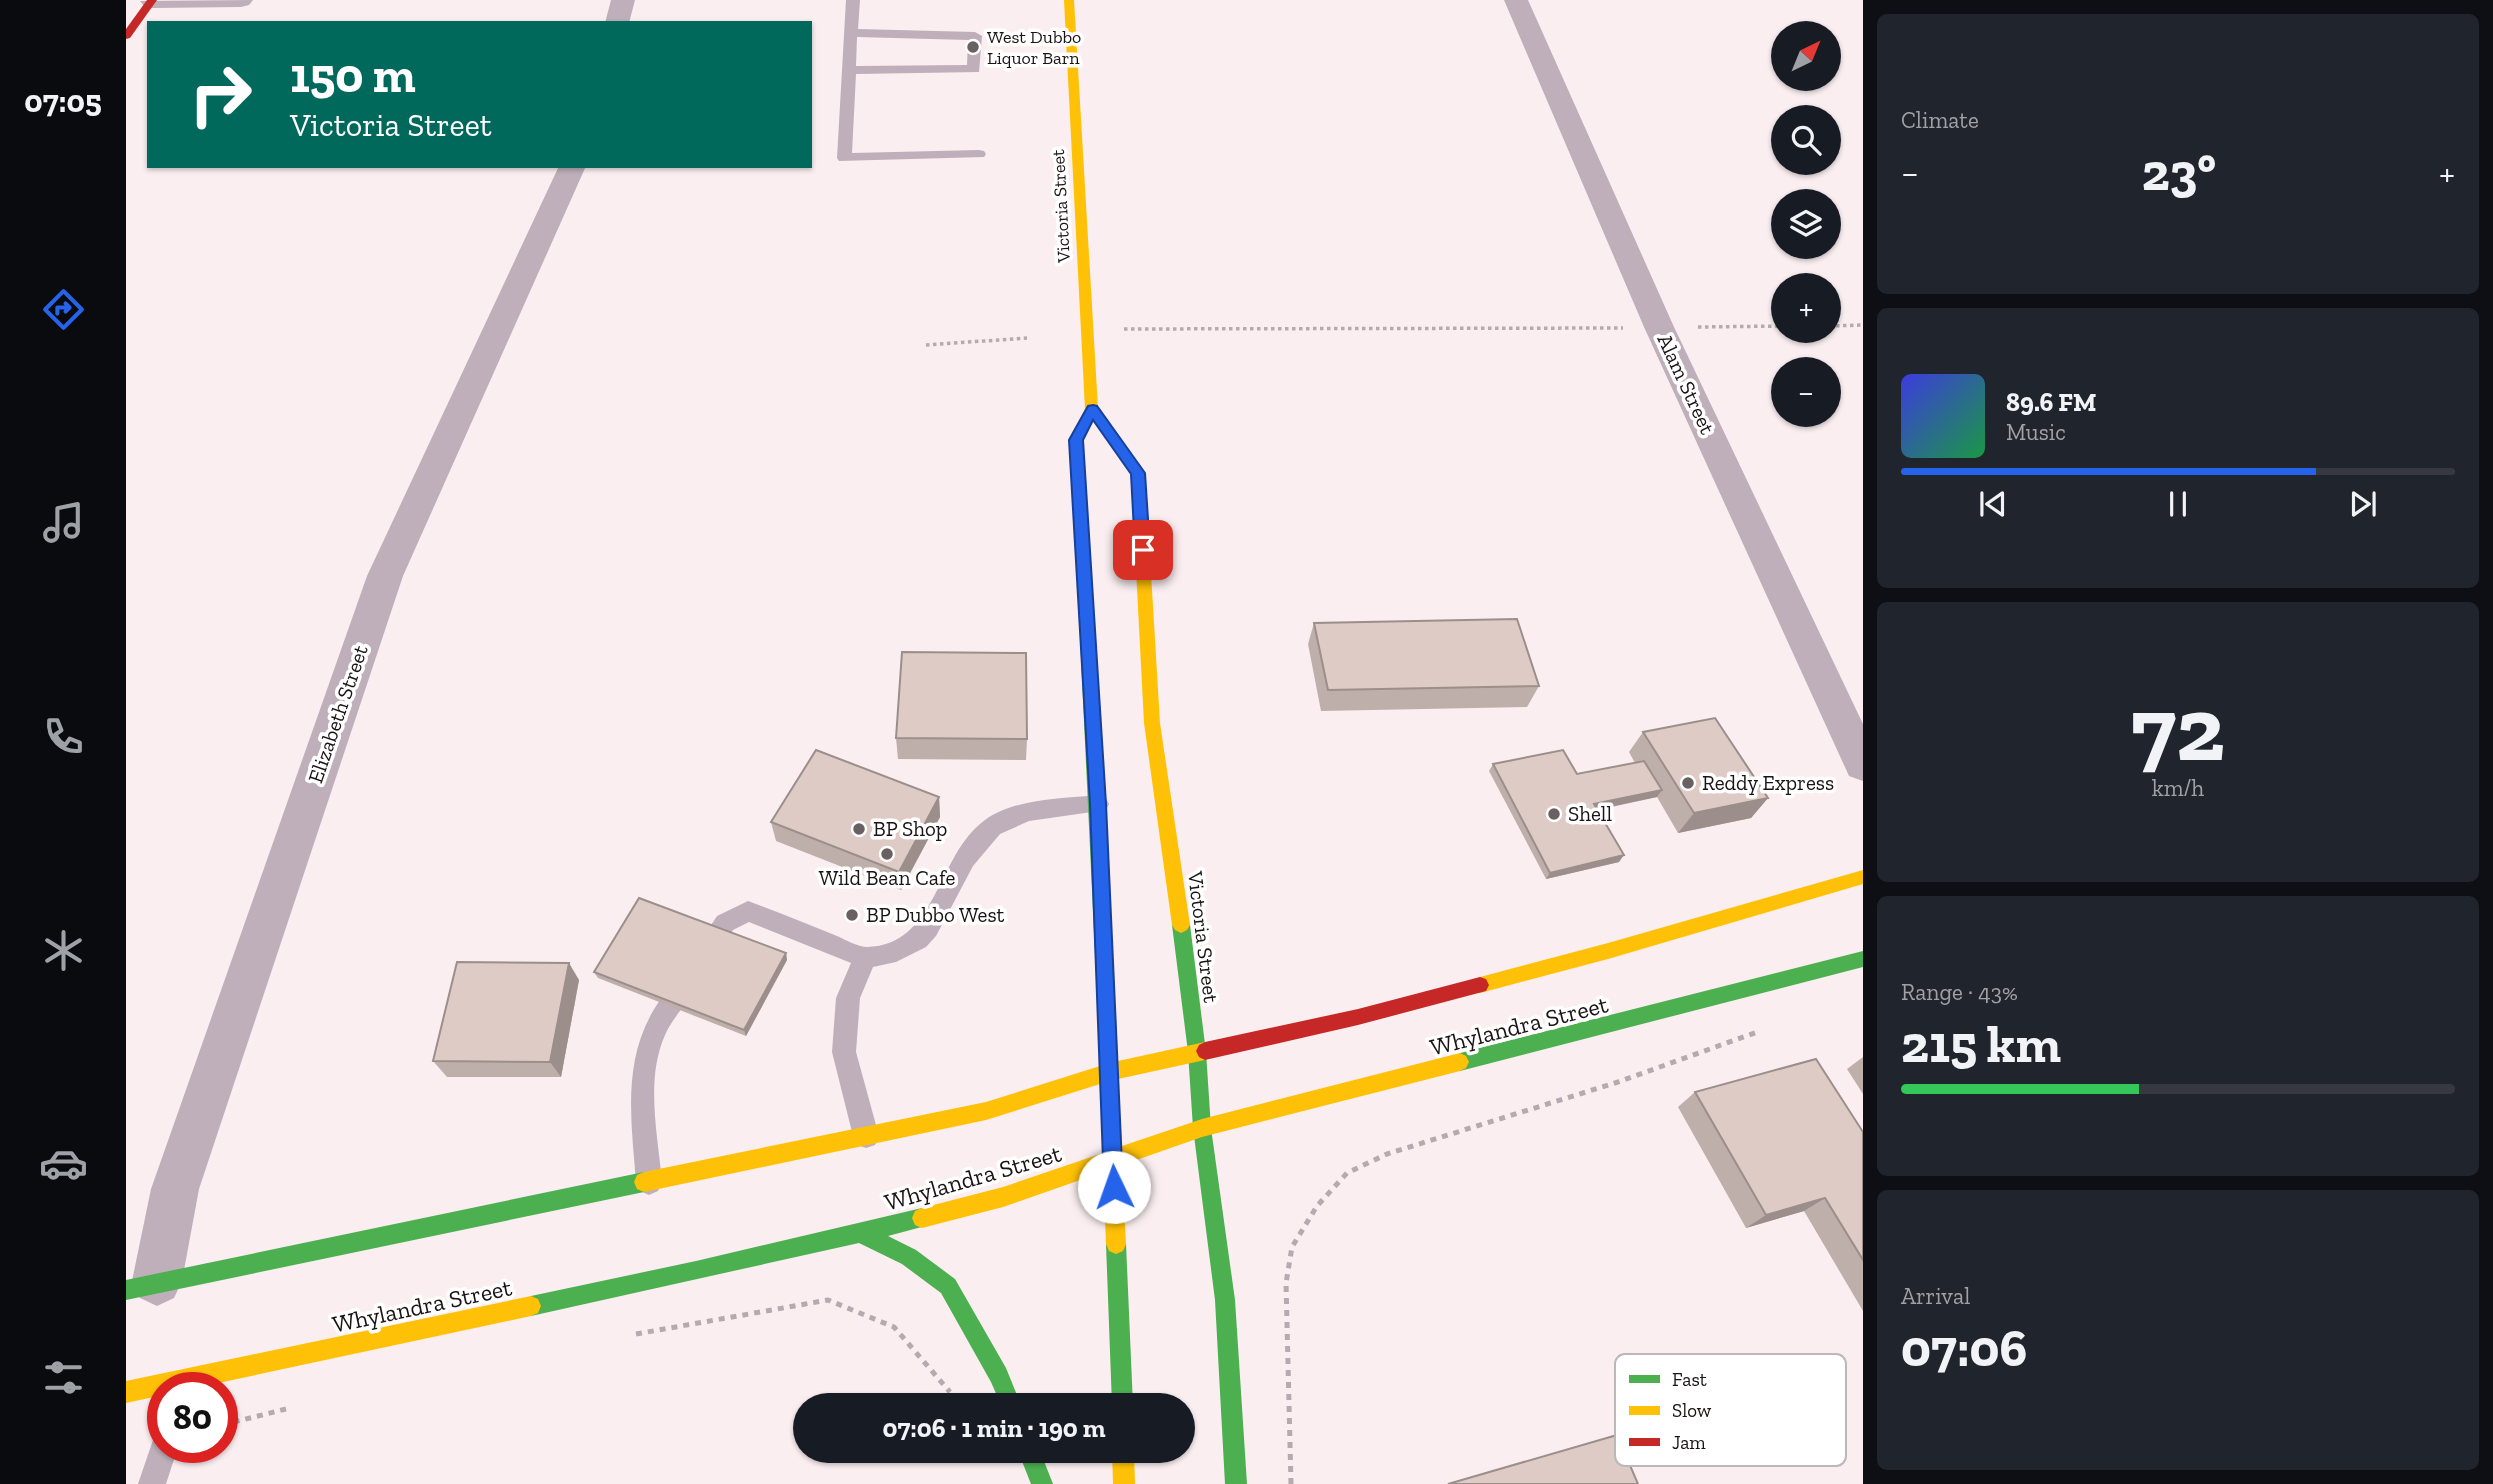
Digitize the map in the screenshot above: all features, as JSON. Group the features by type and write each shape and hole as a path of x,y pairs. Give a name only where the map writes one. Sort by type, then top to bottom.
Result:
{"main road":[{"path":"128,31 152,0"},
{"name":"Victoria Street","path":"1069,0 1093,410 1138,473 1152,723 1197,1052 1202,1128 1225,1300 1236,1484"},
{"path":"1093,410 1076,440 1098,804 1123,1393"},
{"path":"141,1286 986,1111 1108,1072 1423,1000 1608,951 1863,877"},
{"name":"Whylandra Street","path":"232,1372 861,1233 1003,1197 1202,1128 1863,959"},
{"path":"861,1233 909,1257 948,1286 999,1375 1006,1393"},
{"name":"Whylandra Street","path":"126,1392 147,1389"},
{"path":"1034,1463 1042,1484"},
{"path":"1123,1463 1124,1484"}],"street":[{"path":"152,0 241,0"},
{"path":"618,21 623,0"},
{"name":"Alam Street","path":"1516,0 1659,327 1863,765"},
{"name":"Elizabeth Street","path":"141,1286 385,576 572,168"}],"lane":[{"path":"853,0 844,158 979,154"},
{"path":"849,70 974,69 975,36 851,33"},
{"path":"649,1182 643,1102 646,1057 653,1033 724,923 748,911 865,958 896,951 918,940 928,929 978,841 992,827 1009,819 1045,810 1098,804"},
{"path":"865,958 848,998 844,1052 866,1136"},
{"path":"152,1484 159,1463"}],"path":[{"path":"1841,326 1863,325"},
{"path":"1088,330 1771,326"},
{"path":"926,345 1027,338"},
{"path":"1291,1484 1286,1283 1292,1247 1317,1206 1347,1173 1387,1154 1618,1082 1773,1026"},
{"path":"624,1336 828,1300 894,1326 951,1393"},
{"path":"238,1421 290,1408"}],"building":[{"path":"1517,619 1539,686 1328,690 1314,623"},
{"path":"902,652 1026,653 1027,739 896,738"},
{"path":"1715,718 1768,798 1694,813 1643,732"},
{"name":"BP Shop","path":"816,750 939,797 899,872 771,822"},
{"path":"1563,750 1577,774 1644,761 1662,790 1594,804 1624,855 1550,873 1493,764"},
{"path":"639,898 786,953 744,1030 594,972"},
{"path":"457,962 569,963 550,1062 433,1061"},
{"path":"1816,1059 1863,1132 1863,1260 1825,1198 1766,1215 1695,1092"},
{"path":"1615,1436 1615,1466 1630,1466 1638,1484 1448,1484"}],"traffic: fast":[{"path":"1083,553 1105,975"},
{"path":"1181,925 1197,1052 1202,1128 1225,1300 1236,1484"},
{"path":"1460,1062 1863,959"},
{"path":"126,1290 644,1182"},
{"path":"531,1306 922,1218"},
{"path":"861,1233 909,1257 948,1286 999,1375 1006,1393"},
{"path":"1116,1244 1122,1393"},
{"path":"1034,1463 1042,1484"}],"traffic: slow":[{"path":"1069,0 1092,409 1076,441 1083,553"},
{"path":"1092,409 1138,473 1152,723 1181,925"},
{"path":"1480,985 1863,877"},
{"path":"1105,975 1116,1244"},
{"path":"644,1182 986,1111 1109,1072 1205,1051"},
{"path":"922,1218 1003,1197 1202,1128 1460,1062"},
{"path":"126,1392 531,1306"},
{"path":"1123,1463 1124,1484"}],"traffic: jam":[{"path":"126,36 152,0"},
{"path":"1205,1051 1358,1017 1480,985"}],"place":[{"name":"West Dubbo Liquor Barn","path":"973,47"},
{"name":"Reddy Express","path":"1688,783"},
{"name":"Shell","path":"1554,814"},
{"name":"BP Shop","path":"859,829"},
{"name":"Wild Bean Cafe","path":"887,854"},
{"name":"BP Dubbo West","path":"852,915"}],"route":[{"path":"1114,1187 1098,804 1076,440 1093,410 1138,473 1143,550"}]}
